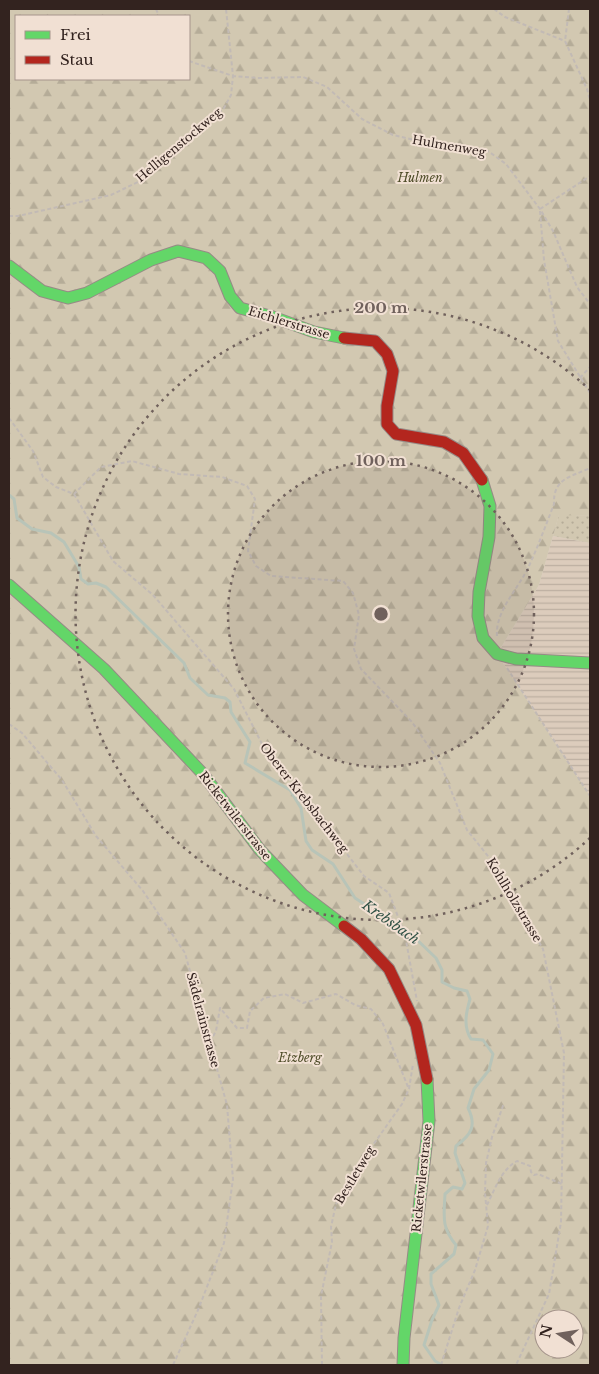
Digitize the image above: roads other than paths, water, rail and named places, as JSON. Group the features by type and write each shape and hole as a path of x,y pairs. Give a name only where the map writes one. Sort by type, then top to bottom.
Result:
{"street":[{"name":"Eichlerstrasse","path":"9,266 42,291 68,298 87,293 151,260 178,251 206,258 220,272 230,296 240,308 273,317 314,332 341,338 375,342 387,354 393,371 387,406 387,424 396,434 444,442 463,453 481,477 490,506 489,537 479,592 478,616 483,638 497,654 516,658 590,663"},
{"name":"Ricketwilerstrasse","path":"9,585 104,669 203,774 260,850 303,895 361,940 389,969 416,1025 428,1082 429,1121 404,1338 403,1365"}],"waterway":[{"name":"Krebsbach","path":"9,495 14,499 17,518 32,529 51,533 64,542 79,567 81,579 88,584 96,583 106,587 184,663 190,678 208,695 225,698 230,702 231,712 250,742 245,763 290,790 301,808 306,841 312,850 333,864 355,898 413,936 436,958 442,970 442,982 454,988 467,991 470,999 466,1019 468,1034 471,1039 483,1040 493,1054 489,1070 474,1089 468,1108 472,1120 471,1130 456,1146 455,1153 465,1183 462,1189 453,1187 445,1194 444,1221 448,1233 456,1245 454,1254 431,1274 431,1284 439,1305 424,1345 435,1361 442,1365"}],"park label":[{"name":"Hulmen","path":"420,178"},
{"name":"Etzberg","path":"300,1058"}]}
